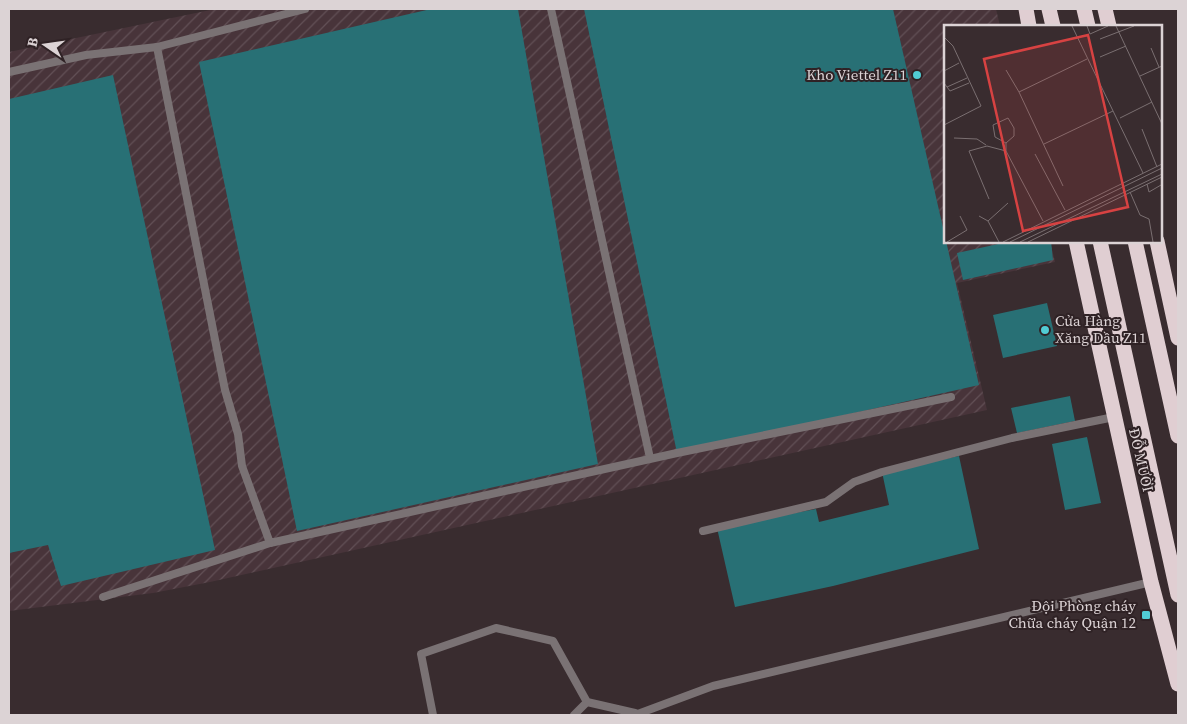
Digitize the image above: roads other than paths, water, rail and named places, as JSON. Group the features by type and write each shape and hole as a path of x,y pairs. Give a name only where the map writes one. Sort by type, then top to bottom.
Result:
{"highway":[{"path":"1026,9 1030,25"},
{"path":"1049,9 1053,25"},
{"path":"1084,9 1088,25"},
{"path":"1105,9 1109,25"},
{"name":"ĐỖ MƯỜI","path":"1076,242 1151,582 1178,684"},
{"name":"ĐỖ MƯỜI","path":"1100,242 1178,595"},
{"path":"1135,242 1178,436"},
{"path":"1157,242 1178,338"}],"lane":[{"path":"9,72 86,55 157,47 304,9"},
{"path":"551,9 650,458"},
{"path":"157,47 225,390 238,434 242,466 270,543"},
{"path":"103,597 270,543 650,458 951,397"},
{"path":"703,531 826,502 854,482 882,472 1012,438 1114,417"},
{"path":"433,715 421,654 496,628 553,641 587,702 635,714 713,686 1151,582"},
{"path":"574,715 587,702"}],"place":[{"name":"Kho Viettel Z11","path":"917,75"},
{"name":"Cửa Hàng Xăng Dầu Z11","path":"1045,330"},
{"name":"Đội Phòng cháy Chữa cháy Quận 12","path":"1146,615"}]}
